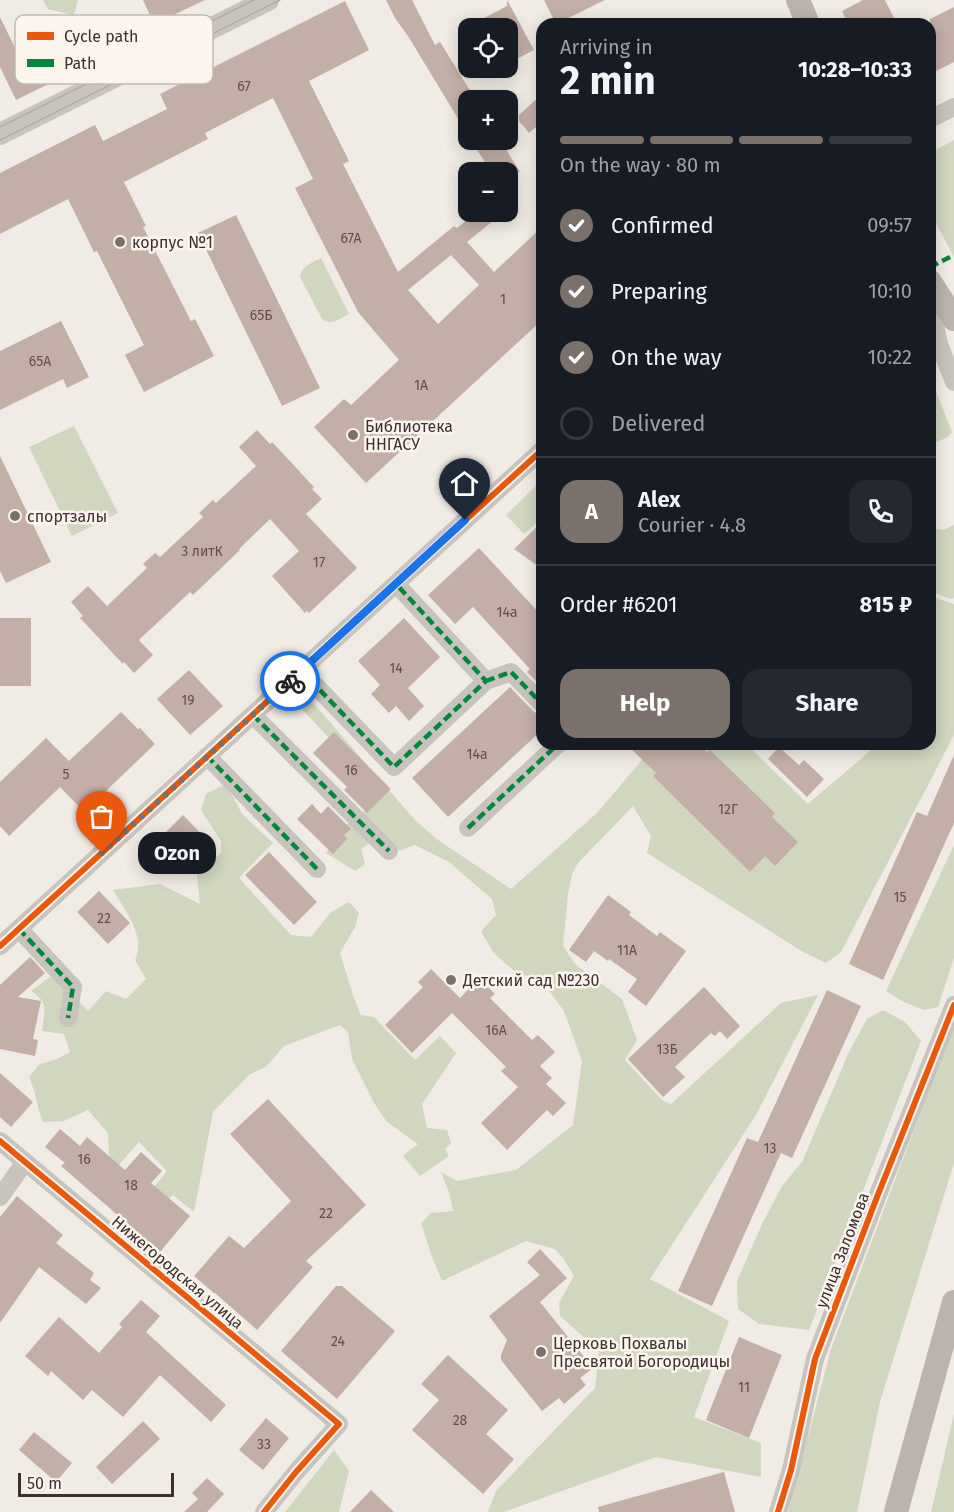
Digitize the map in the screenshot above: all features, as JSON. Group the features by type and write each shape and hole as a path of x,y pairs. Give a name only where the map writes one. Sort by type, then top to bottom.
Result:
{"main road":[{"path":"798,0 806,18"},
{"path":"936,291 954,319"},
{"path":"896,1512 954,1302"}],"street":[{"path":"213,28 268,0"},
{"path":"0,134 100,84"},
{"path":"936,116 954,107"},
{"path":"936,330 954,382"},
{"path":"0,946 536,456"},
{"path":"396,584 486,681"},
{"path":"300,672 394,767 486,681 512,672 536,698"},
{"path":"253,715 389,851"},
{"path":"468,828 552,750"},
{"path":"207,756 317,869"},
{"path":"19,929 73,987 68,1018"},
{"name":"улица Заломова","path":"778,1512 791,1470 815,1359 954,1005"},
{"name":"Нижегородская улица","path":"0,1141 339,1424 264,1512"},
{"path":"0,1197 25,1162"}],"green space":[{"path":"43,0 78,0 74,15 48,9"},
{"path":"954,140 954,257 936,223 936,150"},
{"path":"321,258 349,314 332,322 322,319 300,277 305,267"},
{"path":"936,392 952,432 948,437 936,442"},
{"path":"74,426 118,513 72,536 29,447"},
{"path":"536,486 536,523 524,534 506,515"},
{"path":"954,525 954,598 950,599 936,593 936,529 943,530"},
{"path":"936,598 954,604 954,735 841,952 826,963 803,952 647,853 651,836 633,806 578,863 572,874 563,946 575,964 622,999 637,1040 625,1060 662,1100 671,1104 781,1003 818,995 757,1113 650,1279 729,1321 694,1417 761,1443 761,1477 656,1457 504,1512 488,1512 496,1491 595,1388 599,1351 560,1316 559,1303 574,1276 555,1249 526,1241 442,1281 421,1223 431,1213 453,1211 441,1172 457,1181 516,1170 573,1125 582,1061 564,1011 542,981 514,971 493,952 481,931 496,915 492,899 449,862 415,845 400,851 376,839 361,849 365,864 355,871 326,853 336,835 336,828 358,820 376,792 299,706 303,691 414,819 438,840 511,889 598,812 651,750 752,750 808,804 871,750 936,750"},
{"path":"226,784 242,814 273,843 239,878 291,935 311,937 331,912 349,902 359,913 355,927 340,953 361,1015 374,1017 415,1060 440,1036 456,1053 422,1104 427,1128 447,1130 451,1143 445,1149 449,1156 420,1176 403,1156 418,1144 387,1122 374,1103 352,1059 348,1032 340,1025 284,1046 266,1067 250,1074 213,1112 194,1212 173,1195 158,1209 141,1203 167,1171 139,1142 110,1175 108,1133 88,1110 64,1121 43,1122 29,1077 40,1064 70,1052 64,1034 42,1031 43,1004 41,999 31,991 54,974 88,1011 106,991 126,999 146,979 135,960 138,951 136,932 113,890 160,884 200,904 197,875 221,853 221,841 201,810 206,794"},
{"path":"954,845 954,958 938,1007 924,1010 886,991"},
{"path":"883,1010 905,1022 921,1041 809,1330 759,1324 738,1309 737,1281 762,1224 782,1186 802,1162 849,1052 867,1019"},
{"path":"954,1024 954,1163 880,1402 857,1512 788,1512 831,1349"},
{"path":"954,1414 954,1512 931,1512"},
{"path":"334,1450 349,1471 339,1512 285,1512"}],"building":[{"path":"143,0 205,0 173,15 150,15"},
{"path":"386,0 412,0 435,45 440,42 458,71 458,78 462,78 470,90 458,90 458,118 408,36"},
{"path":"507,0 517,18 484,18 507,6"},
{"path":"544,0 605,0 568,18 553,18"},
{"path":"863,0 885,0 894,18 845,18 842,11"},
{"path":"345,1 369,50 309,81 349,161 343,164 398,272 454,226 457,228 464,222 492,222 467,242 494,272 536,233 536,326 366,483 314,427 344,399 351,405 399,360 358,312 295,188 313,179 273,98 205,133 208,139 124,182 146,226 143,227 191,321 195,319 214,356 144,392 125,355 144,345 68,199 0,234 0,173 95,125 103,141 167,109 160,94 180,84 213,84 213,67","holes":["451,255 479,285 438,324 408,290"]},
{"path":"954,7 954,62 936,71 936,18 932,18"},
{"path":"0,17 15,48 15,84 49,84 16,100 0,67"},
{"path":"518,20 534,50 518,58"},
{"path":"536,99 536,127 529,133 519,121 519,115"},
{"path":"477,150 506,150 514,162 485,162"},
{"path":"236,215 320,388 282,406 198,233"},
{"path":"61,321 89,377 67,388 63,379 0,410 0,351"},
{"path":"257,430 270,444 272,442 314,487 312,489 322,499 306,514 357,568 309,613 307,611 305,613 272,576 299,551 270,519 193,595 190,592 139,640 153,655 134,673 80,618 83,616 71,602 88,586 107,606 147,568 143,564 155,553 160,557 203,517 199,513 213,500 216,503 256,466 239,447"},
{"name":"спортзалы","path":"0,456 51,562 6,583 0,571"},
{"path":"536,528 536,565 514,549"},
{"path":"479,548 536,610 536,681 527,672 530,669 473,607 455,624 428,595"},
{"path":"0,618 31,618 31,686 0,686"},
{"path":"404,618 440,657 408,688 424,706 409,721 396,706 389,713 371,694 380,685 358,661"},
{"path":"189,670 223,706 190,735 157,699"},
{"path":"510,687 536,713 536,736 448,817 412,778"},
{"path":"121,712 155,744 84,812 60,787 9,836 0,826 0,782 46,738 69,761"},
{"path":"334,732 391,789 367,813 344,790 347,787 313,753"},
{"path":"632,750 704,750 707,753 710,750 775,813 772,817 798,842 775,866 765,856 750,872 653,776 656,773"},
{"path":"776,750 782,750 799,765 804,760 824,779 807,797 768,759"},
{"path":"954,755 954,823 883,980 849,964 917,812 927,816"},
{"path":"312,804 321,814 328,806 351,829 344,835 347,839 333,854 297,819"},
{"path":"183,815 216,849 197,868 164,834"},
{"path":"269,852 317,902 294,925 245,875"},
{"path":"99,891 130,923 108,944 77,912"},
{"path":"608,895 631,912 629,915 657,936 660,932 686,951 646,1006 628,992 637,979 594,951 586,962 569,950"},
{"path":"30,957 45,973 18,997 41,1001 33,1039 38,1040 35,1056 0,1049 0,985"},
{"path":"431,969 460,998 479,978 495,994 490,998 532,1040 538,1035 555,1052 540,1066 552,1078 546,1084 566,1103 553,1116 547,1110 507,1150 481,1123 518,1087 501,1071 506,1067 452,1013 412,1053 385,1025 423,987 418,982"},
{"path":"704,987 740,1026 727,1039 720,1031 715,1036 711,1033 675,1067 685,1077 663,1097 628,1059"},
{"path":"827,990 861,1006 792,1158 781,1153 712,1306 678,1291 747,1138 758,1142"},
{"path":"0,1073 33,1102 11,1127 0,1117"},
{"path":"268,1099 366,1205 306,1261 313,1267 257,1330 194,1276 229,1236 244,1248 291,1201 230,1134"},
{"path":"60,1129 80,1146 87,1137 125,1170 141,1152 162,1171 151,1183 190,1216 160,1252 61,1166 65,1163 45,1147"},
{"path":"17,1196 63,1235 56,1243 94,1273 90,1280 101,1288 86,1304 39,1267 0,1323 0,1217"},
{"name":"Церковь Похвалы Пресвятой Богородицы","path":"540,1249 567,1278 540,1302 593,1368 580,1378 586,1385 564,1404 559,1398 542,1411 501,1360 507,1340 489,1316 540,1275 527,1262"},
{"path":"336,1286 342,1286 395,1331 337,1399 281,1351"},
{"path":"141,1300 160,1316 146,1332 226,1405 211,1422 160,1375 123,1417 92,1390 83,1400 51,1371 48,1376 25,1356 59,1317 99,1353 122,1327 119,1324"},
{"path":"739,1337 782,1355 749,1438 706,1420"},
{"path":"448,1355 508,1410 486,1434 514,1459 483,1494 412,1430 439,1400 421,1384"},
{"path":"266,1418 289,1438 263,1470 239,1450"},
{"path":"143,1421 160,1439 112,1484 96,1467"},
{"path":"34,1432 72,1463 56,1482 19,1450"},
{"path":"724,1472 735,1512 599,1512 598,1507"},
{"path":"207,1478 224,1494 207,1512 184,1512 198,1499 192,1493"},
{"path":"371,1490 394,1512 350,1512"}],"tram line":[{"path":"213,20 254,0"},
{"path":"213,34 280,0"},
{"path":"0,127 86,84"},
{"path":"0,140 112,84"}],"marked path":[{"path":"936,264 954,255"},
{"path":"300,672 394,767 486,681 396,584"},
{"path":"486,681 511,672 536,698"},
{"path":"253,715 389,851"},
{"path":"468,828 552,750"},
{"path":"207,756 317,869"},
{"path":"19,929 73,987 68,1018"}],"cycle path":[{"path":"0,946 536,455"},
{"path":"778,1512 791,1470 815,1359 954,1005"},
{"path":"0,1141 339,1424 264,1512"}],"way so far":[{"path":"102,853 290,681"}],"place":[{"name":"корпус №1","path":"120,242"},
{"name":"Библиотека ННГАСУ","path":"353,435"},
{"name":"спортзалы","path":"15,516"},
{"name":"Ozon","path":"102,853"},
{"name":"Детский сад №230","path":"451,980"},
{"name":"Церковь Похвалы Пресвятой Богородицы","path":"541,1352"}],"route":[{"path":"290,681 465,520"}]}
